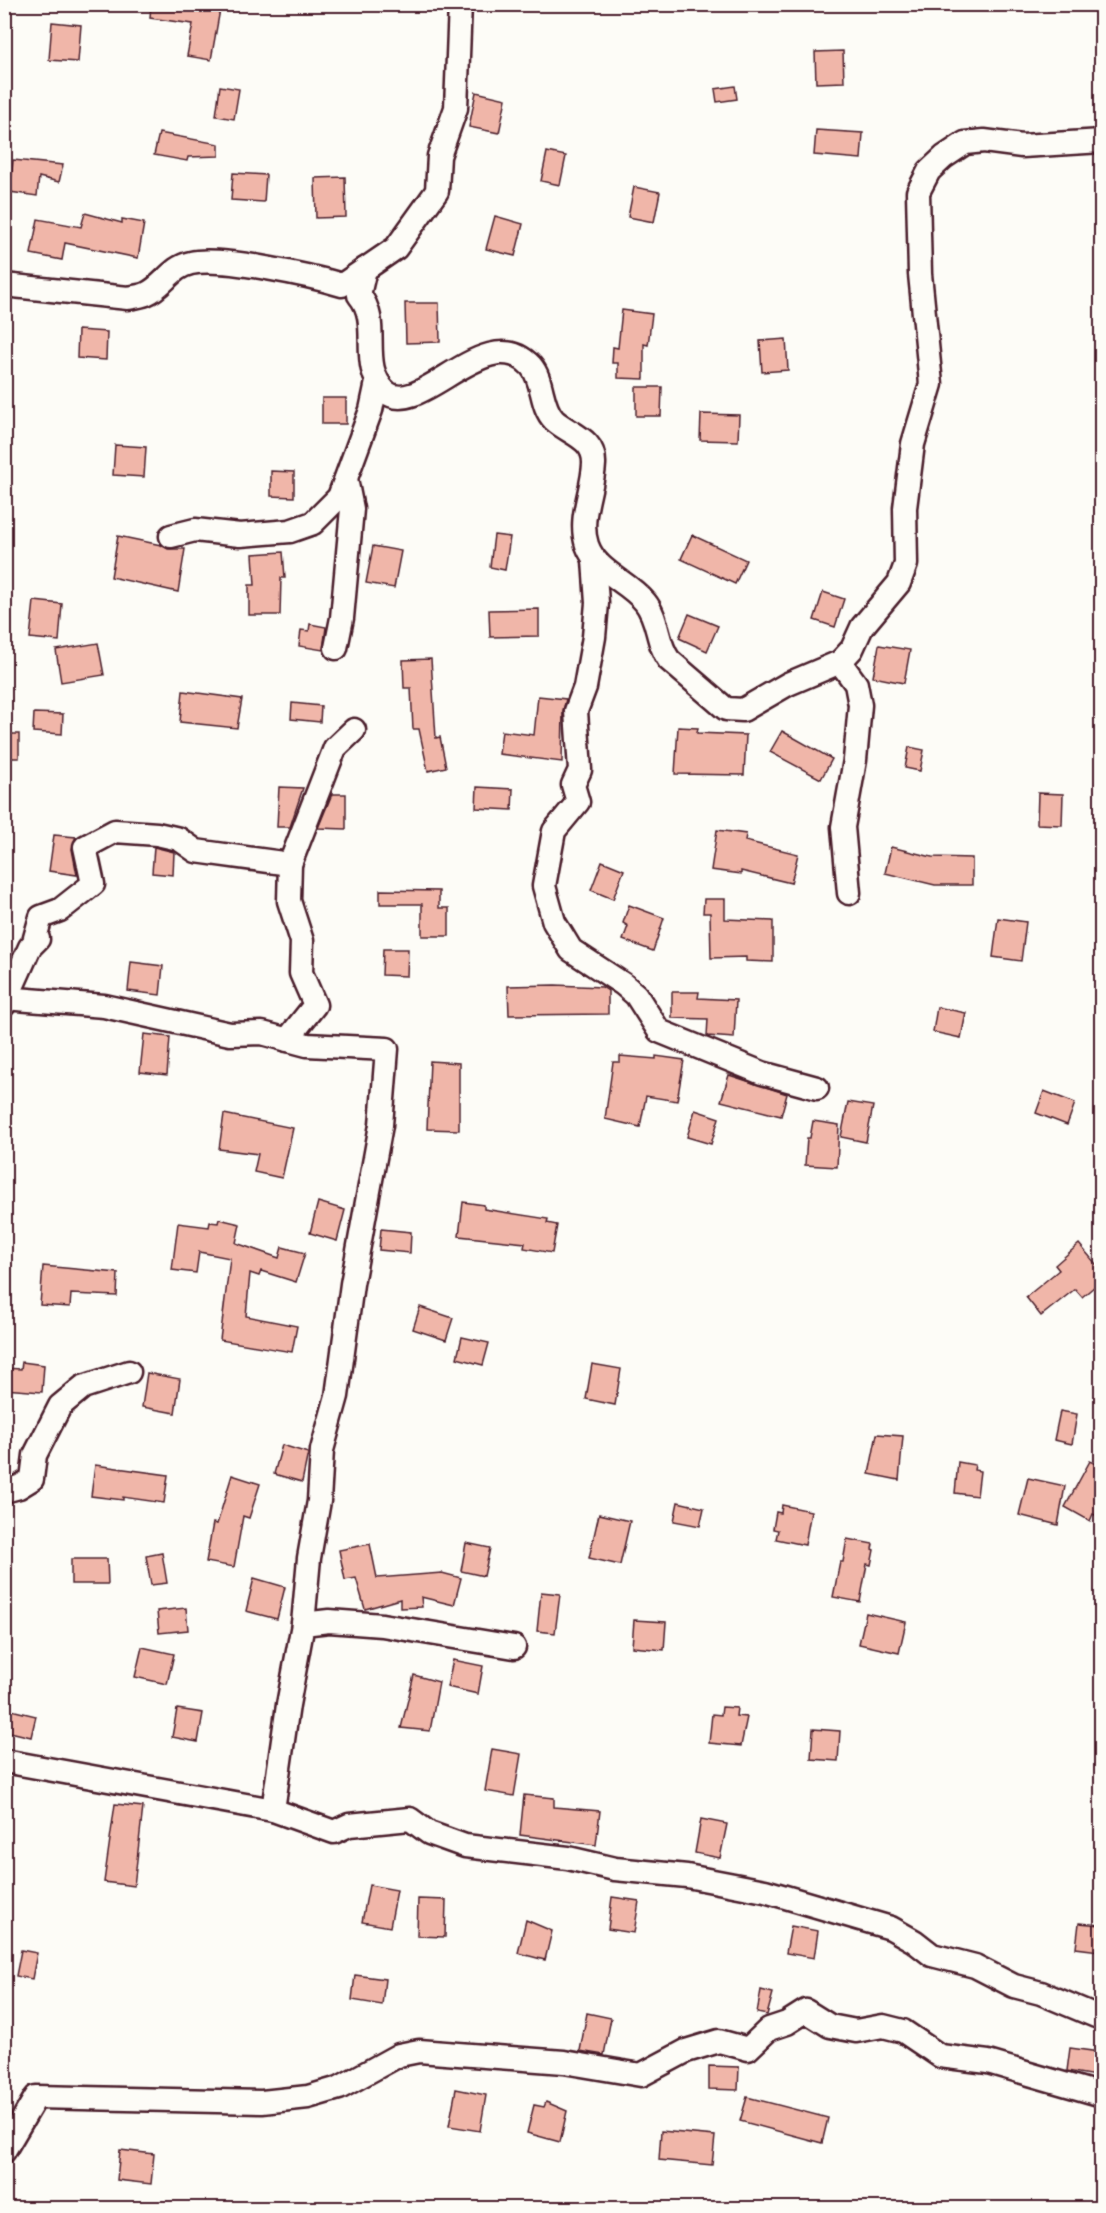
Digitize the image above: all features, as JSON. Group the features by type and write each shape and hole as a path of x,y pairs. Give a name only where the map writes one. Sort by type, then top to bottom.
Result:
{"street":[{"path":"4,285 128,298 146,294 171,271 192,262 218,263 312,276 342,285 404,241 414,221 436,191 439,156 456,108 460,4"},
{"path":"594,560 644,601 653,615 662,650 669,660 692,677 711,698 726,709 742,710 751,707 788,684 840,662 852,648 862,627 899,584 906,564 905,508 914,444 931,384 920,274 918,192 929,171 944,157 965,143 984,141 1022,146 1101,141"},
{"path":"365,269 358,295 367,305 369,312 370,360 377,382 389,394 404,397 416,394 471,360 494,354 512,355 530,364 540,380 545,402 553,419 578,435 591,449 594,463 584,524 586,543 594,560 597,603 585,687 576,711 580,770 573,785 578,802 554,831 544,886 554,922 571,950 623,984 636,996 659,1031 762,1073 817,1088"},
{"path":"171,536 195,530 240,535 290,531 313,523 339,497 370,410 377,382"},
{"path":"336,648 342,618 352,509 346,479"},
{"path":"597,603 619,582"},
{"path":"840,662 856,684 860,705 855,760 843,826 849,893"},
{"path":"287,1040 315,1005 301,973 302,941 289,901 290,864 335,748 354,730"},
{"path":"273,1810 288,1705 303,1624 309,1558 319,1501 322,1450 337,1396 352,1284 381,1125 387,1048 325,1047 262,1033 230,1034 104,1006 6,1000 30,947 38,939 35,938 41,917 60,910 93,884 85,847 116,831 157,834 179,839 196,851 290,864"},
{"path":"4,1491 19,1487 32,1479 35,1455 60,1406 83,1387 129,1372"},
{"path":"303,1624 329,1621 382,1625 514,1647"},
{"path":"4,1761 273,1810 334,1832 349,1825 410,1819 429,1833 465,1846 568,1858 615,1869 687,1875 765,1891 891,1928 932,1955 975,1966 1014,1986 1101,2015"},
{"path":"4,2151 36,2097 262,2102 308,2097 339,2088 399,2055 419,2051 564,2062 641,2075 686,2052 719,2041 748,2049 769,2029 788,2023 806,2011 830,2026 856,2031 883,2026 903,2031 940,2056 988,2062 1101,2096"}],"building":[{"path":"151,4 221,4 211,60 187,56 193,24 150,18"},
{"path":"52,22 81,25 78,62 49,60"},
{"path":"843,51 844,82 816,83 815,52"},
{"path":"220,86 239,89 234,119 216,116"},
{"path":"735,86 737,99 717,102 715,89"},
{"path":"476,92 506,99 499,133 469,127"},
{"path":"816,130 863,133 861,159 814,155"},
{"path":"159,133 219,144 219,156 188,157 187,161 154,155"},
{"path":"547,152 566,156 560,185 541,181"},
{"path":"13,160 63,165 59,182 39,177 37,196 10,192"},
{"path":"233,173 266,175 264,202 231,200"},
{"path":"345,177 346,217 316,218 315,178"},
{"path":"634,187 660,192 654,222 628,217"},
{"path":"85,213 122,223 122,219 144,223 138,258 65,243 62,260 31,254 38,219 81,227"},
{"path":"495,216 523,224 515,256 486,249"},
{"path":"405,303 439,303 440,342 406,343"},
{"path":"622,310 652,314 648,345 644,344 644,379 618,378 618,363 612,363 613,347 618,348"},
{"path":"78,330 107,332 106,360 77,358"},
{"path":"786,339 788,370 762,372 760,341"},
{"path":"636,387 662,387 661,416 636,416"},
{"path":"322,398 346,398 346,424 322,424"},
{"path":"701,414 739,415 738,441 700,440"},
{"path":"115,445 146,447 144,477 113,475"},
{"path":"271,471 294,472 294,497 271,496"},
{"path":"494,535 510,537 505,570 490,567"},
{"path":"692,535 746,560 735,584 681,559"},
{"path":"118,536 161,545 168,549 185,549 178,592 111,577"},
{"path":"373,546 401,551 394,588 366,583"},
{"path":"283,552 285,578 281,578 280,615 249,615 249,585 255,585 253,554"},
{"path":"823,592 844,599 835,627 814,620"},
{"path":"34,601 62,604 59,641 30,638"},
{"path":"539,609 539,636 490,637 489,610"},
{"path":"689,614 718,626 707,651 679,638"},
{"path":"310,624 326,627 323,650 299,646 301,630 309,631"},
{"path":"98,643 104,675 61,682 56,650"},
{"path":"879,645 910,650 904,683 873,677"},
{"path":"431,659 436,738 440,737 446,767 428,771 419,729 413,729 411,688 404,688 403,660"},
{"path":"183,691 242,699 237,728 180,722"},
{"path":"538,696 566,699 563,711 562,762 499,754 502,731 534,735"},
{"path":"292,703 321,706 320,722 291,719"},
{"path":"34,713 63,714 62,734 33,732"},
{"path":"678,727 698,728 697,733 746,735 744,775 675,774"},
{"path":"782,731 832,759 821,779 770,752"},
{"path":"4,734 19,734 19,758 4,758"},
{"path":"909,747 924,750 920,771 905,768"},
{"path":"279,787 303,788 290,827 277,827"},
{"path":"477,787 513,789 512,810 476,808"},
{"path":"1038,793 1063,794 1062,825 1037,824"},
{"path":"332,794 346,794 346,829 318,828"},
{"path":"717,830 746,834 745,841 798,854 791,883 741,871 741,874 711,870"},
{"path":"54,835 76,837 72,849 77,875 49,871"},
{"path":"154,847 174,852 173,875 152,873"},
{"path":"891,847 932,857 972,858 972,885 935,885 885,873"},
{"path":"602,861 624,870 613,899 591,890"},
{"path":"380,890 439,891 439,908 449,908 449,936 422,936 422,904 380,904"},
{"path":"704,899 725,899 725,919 773,921 773,962 746,961 746,957 711,958 710,913 703,913"},
{"path":"629,905 664,918 653,951 623,940 628,926 623,923"},
{"path":"998,918 1026,922 1021,961 993,957"},
{"path":"383,949 408,949 407,976 382,975"},
{"path":"131,962 163,966 160,995 128,991"},
{"path":"508,986 602,987 608,991 608,1014 509,1015"},
{"path":"672,992 699,992 698,998 736,1000 734,1038 707,1036 708,1019 672,1018"},
{"path":"937,1007 966,1013 961,1038 933,1032"},
{"path":"144,1034 170,1037 167,1075 140,1072"},
{"path":"620,1056 656,1059 656,1056 684,1060 677,1101 646,1096 640,1127 605,1119 613,1062 620,1062"},
{"path":"430,1061 459,1063 459,1130 427,1129"},
{"path":"729,1075 787,1094 781,1116 721,1101"},
{"path":"1044,1091 1075,1103 1067,1125 1036,1113"},
{"path":"848,1102 873,1106 866,1142 841,1137"},
{"path":"695,1110 719,1118 711,1144 687,1137"},
{"path":"224,1114 293,1128 282,1178 254,1172 258,1154 219,1149"},
{"path":"813,1121 839,1125 837,1167 805,1165 807,1138 810,1138"},
{"path":"318,1202 345,1210 337,1241 310,1233"},
{"path":"463,1202 484,1205 484,1209 548,1219 547,1223 557,1225 552,1253 524,1248 525,1243 459,1236"},
{"path":"219,1219 240,1224 236,1243 279,1258 282,1247 305,1253 296,1282 261,1271 259,1276 250,1273 246,1316 297,1326 292,1352 220,1340 230,1258 199,1252 196,1273 172,1270 178,1223 209,1227 210,1222 218,1223"},
{"path":"381,1229 411,1232 410,1253 379,1250"},
{"path":"1079,1244 1101,1270 1101,1281 1082,1297 1075,1289 1041,1316 1026,1297 1059,1270 1055,1265"},
{"path":"43,1266 118,1273 117,1296 71,1294 70,1307 40,1305"},
{"path":"420,1307 453,1318 446,1340 413,1329"},
{"path":"462,1337 489,1343 483,1365 457,1358"},
{"path":"22,1362 44,1365 42,1392 4,1389 4,1368 21,1369"},
{"path":"592,1364 621,1369 615,1405 586,1399"},
{"path":"147,1373 180,1379 175,1413 142,1407"},
{"path":"1060,1411 1077,1414 1072,1444 1054,1440"},
{"path":"877,1434 903,1436 899,1480 869,1474"},
{"path":"282,1445 308,1453 302,1482 274,1474"},
{"path":"1090,1461 1101,1467 1101,1518 1093,1514 1090,1521 1065,1507"},
{"path":"958,1462 975,1465 974,1470 980,1471 977,1496 955,1493"},
{"path":"95,1465 168,1475 164,1503 123,1497 123,1500 91,1496"},
{"path":"232,1475 260,1484 249,1518 243,1516 234,1567 206,1562 213,1523 217,1524"},
{"path":"1028,1478 1065,1486 1058,1525 1019,1515"},
{"path":"678,1502 704,1508 700,1526 674,1521"},
{"path":"782,1505 811,1511 805,1545 776,1539 778,1530 773,1529 776,1512 781,1513"},
{"path":"599,1514 630,1521 620,1565 589,1558"},
{"path":"847,1539 873,1544 871,1565 867,1564 860,1602 833,1597"},
{"path":"466,1543 490,1548 484,1576 461,1571"},
{"path":"370,1544 377,1578 442,1573 461,1578 454,1605 421,1597 422,1607 400,1608 400,1599 365,1609 356,1578 345,1580 339,1550"},
{"path":"162,1553 167,1583 151,1585 146,1556"},
{"path":"71,1559 107,1559 108,1584 71,1584"},
{"path":"254,1578 285,1587 277,1619 246,1611"},
{"path":"541,1592 560,1594 555,1633 537,1631"},
{"path":"186,1608 188,1630 159,1633 157,1611"},
{"path":"866,1613 906,1622 899,1653 859,1644"},
{"path":"634,1620 666,1622 664,1650 632,1647"},
{"path":"142,1647 174,1654 167,1684 135,1677"},
{"path":"453,1660 483,1666 478,1694 447,1687"},
{"path":"414,1675 439,1682 430,1731 401,1728"},
{"path":"722,1707 737,1708 736,1716 747,1717 741,1746 709,1743 712,1714 721,1715"},
{"path":"177,1709 203,1713 198,1742 172,1737"},
{"path":"11,1710 36,1716 31,1737 6,1731"},
{"path":"813,1729 840,1731 838,1761 811,1759"},
{"path":"492,1749 521,1754 514,1796 485,1791"},
{"path":"524,1795 554,1798 554,1807 600,1811 596,1845 520,1835"},
{"path":"115,1804 143,1807 134,1886 104,1882"},
{"path":"701,1819 727,1824 720,1858 695,1853"},
{"path":"369,1885 397,1890 390,1927 362,1922"},
{"path":"612,1897 639,1901 634,1933 608,1929"},
{"path":"418,1899 446,1900 445,1937 417,1936"},
{"path":"526,1920 552,1931 545,1960 518,1953"},
{"path":"1079,1923 1101,1925 1099,1951 1076,1948"},
{"path":"791,1926 818,1931 814,1958 786,1953"},
{"path":"21,1950 37,1953 32,1979 16,1976"},
{"path":"355,1975 385,1979 382,2005 352,2000"},
{"path":"761,1990 773,1993 767,2015 757,2013"},
{"path":"587,2013 611,2018 604,2055 580,2051"},
{"path":"1070,2048 1099,2052 1095,2076 1067,2071"},
{"path":"709,2066 739,2067 738,2090 709,2089"},
{"path":"456,2089 486,2095 480,2131 449,2126"},
{"path":"747,2097 828,2118 822,2143 740,2121"},
{"path":"546,2102 567,2111 560,2142 527,2133 534,2105 544,2107"},
{"path":"661,2131 715,2136 712,2165 659,2160"},
{"path":"120,2150 154,2154 151,2184 117,2180"}]}
